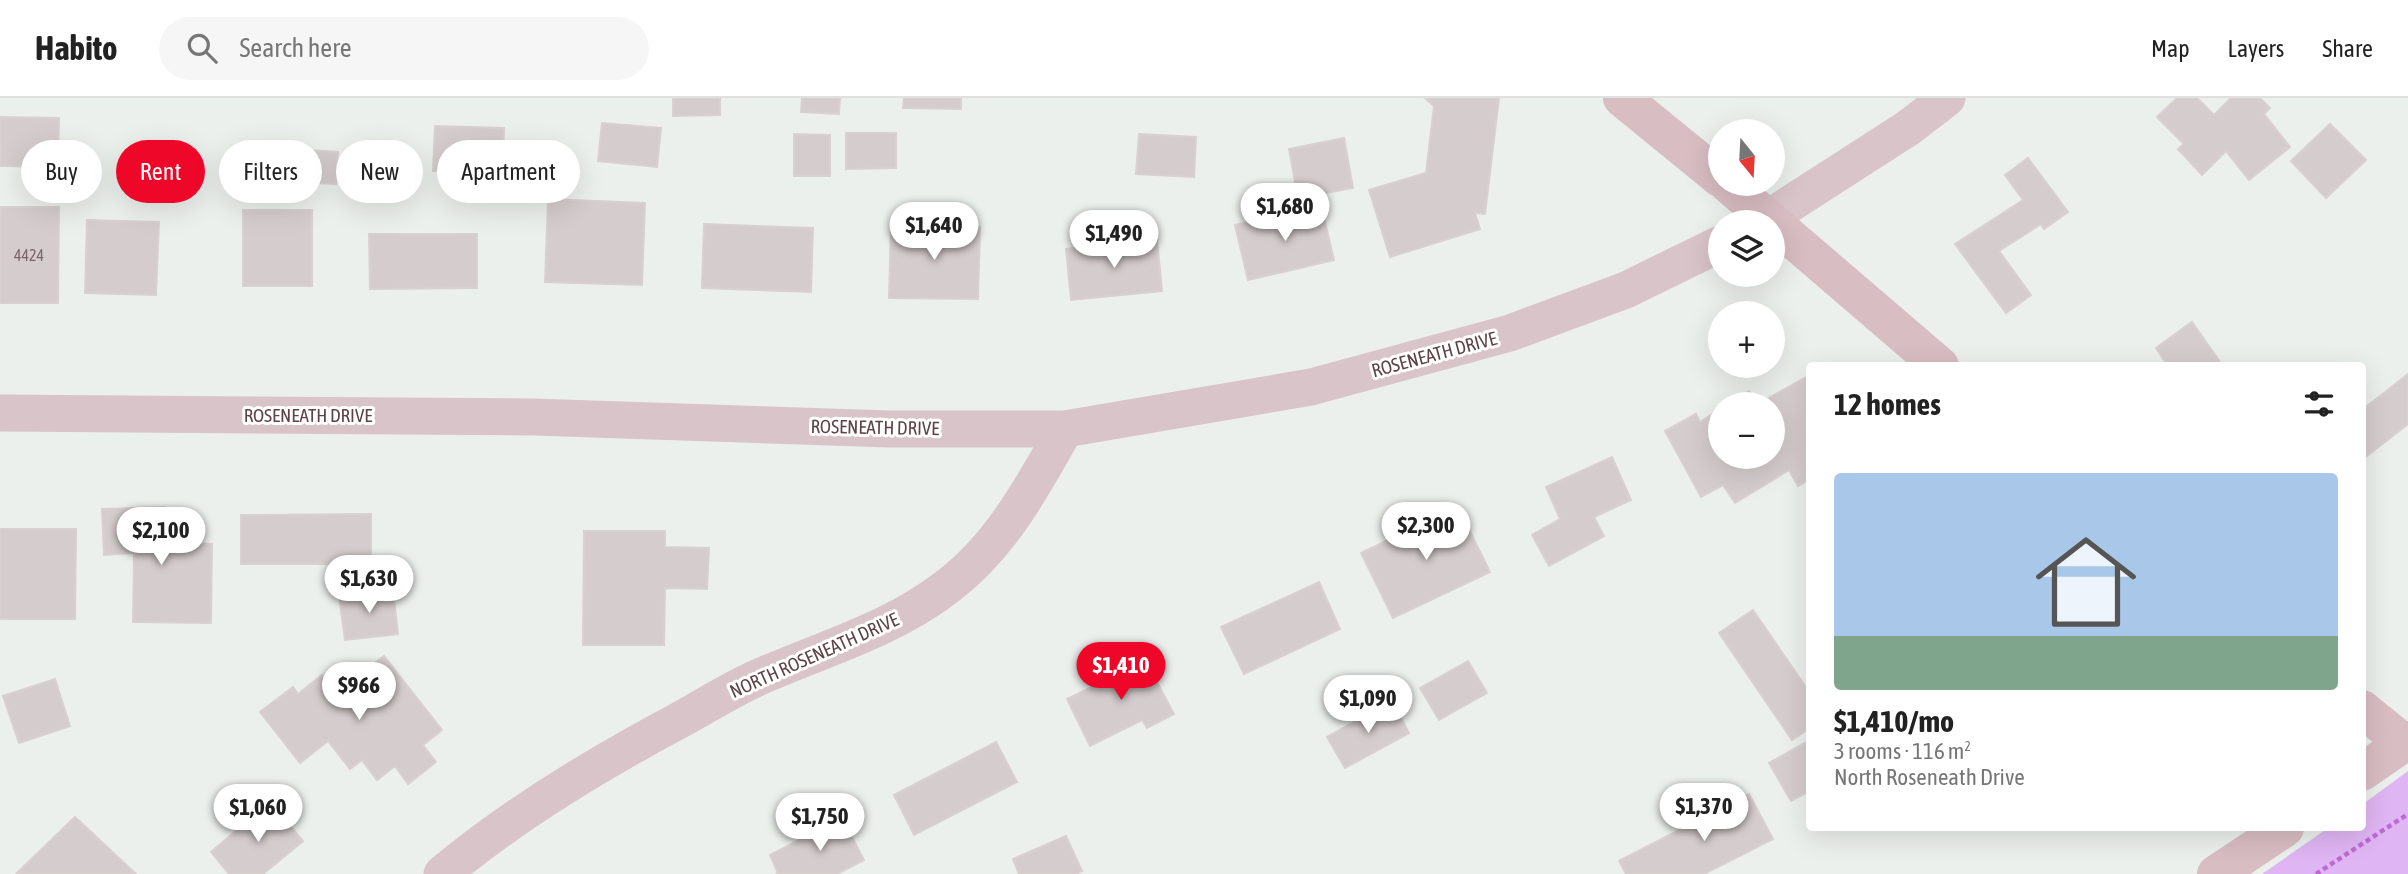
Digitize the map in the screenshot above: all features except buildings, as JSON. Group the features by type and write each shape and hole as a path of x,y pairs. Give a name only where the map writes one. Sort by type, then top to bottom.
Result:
{"street":[{"path":"1622,98 1708,168"},
{"path":"1781,210 1908,128 1947,98"},
{"path":"1741,196 1755,210"},
{"path":"1785,236 1935,362"},
{"name":"ROSENEATH DRIVE","path":"0,413 534,417 889,429 1065,429 1311,387 1510,333 1626,290 1708,250"},
{"name":"NORTH ROSENEATH DRIVE","path":"442,874 468,852 596,765 755,679 891,623 949,586 986,550 1030,493 1065,429"},
{"path":"2366,712 2406,741 2366,769"},
{"path":"2216,874 2280,831"}],"path":[{"path":"2316,874 2408,814"}],"shaded area":[{"path":"2408,771 2408,874 2262,874 2324,831 2366,831 2366,802"}]}
